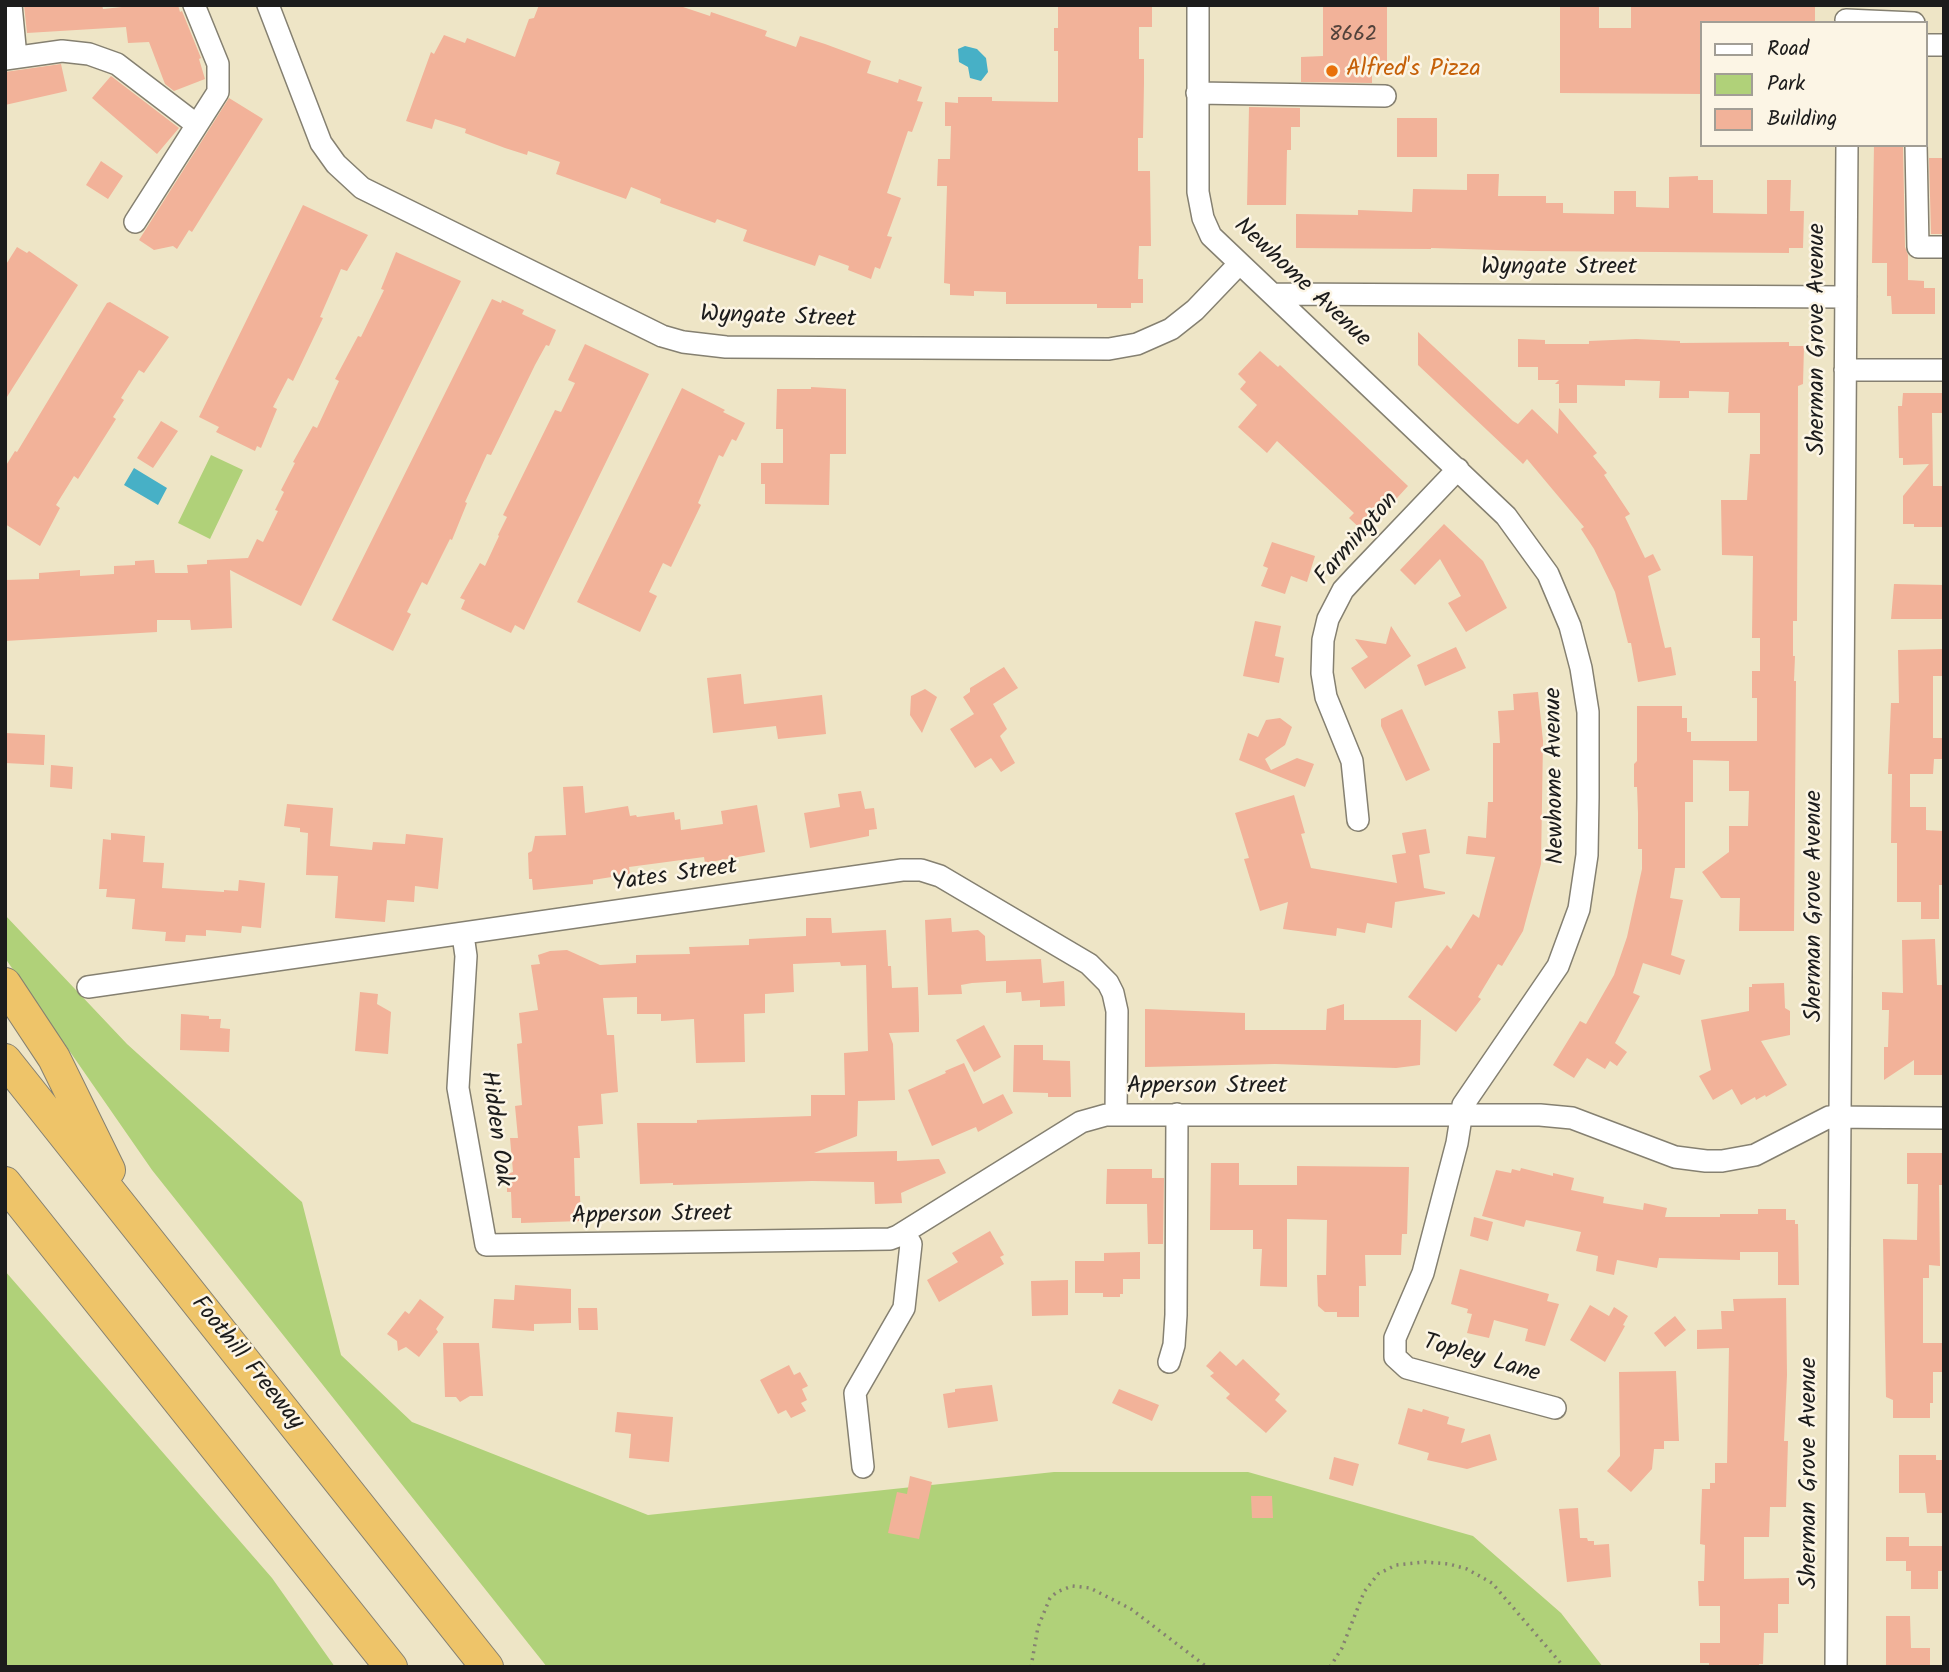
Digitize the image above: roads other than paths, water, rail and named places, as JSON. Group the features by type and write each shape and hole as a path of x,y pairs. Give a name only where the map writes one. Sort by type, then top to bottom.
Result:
{"highway":[{"path":"5,984 54,1058 138,1228"},
{"name":"Foothill Freeway","path":"5,1060 487,1667"},
{"path":"5,1182 391,1667"},
{"path":"5,1192 77,1272"}],"street":[{"path":"12,5 11,58 62,51 89,54 117,64 197,125"},
{"path":"135,222 218,92 218,64 194,5"},
{"name":"Wyngate Street","path":"268,5 321,143 335,164 362,188 662,336 683,342 726,347 1109,349 1136,344 1171,329 1195,310 1239,264"},
{"name":"Newhome Avenue","path":"1198,5 1198,192 1203,218 1211,236 1506,516 1548,574 1570,626 1581,668 1588,712 1587,855 1584,884 1570,936 1558,965 1524,1019 1463,1105 1457,1143 1423,1273 1395,1338 1395,1357"},
{"path":"1846,16 1895,21"},
{"path":"1198,93 1385,96"},
{"name":"Sherman Grove Avenue","path":"1836,1667 1847,147"},
{"path":"1916,147 1918,247 1944,247"},
{"name":"Wyngate Street","path":"1273,294 1846,297"},
{"path":"1845,370 1944,370"},
{"name":"Farmington","path":"1358,820 1352,761 1326,697 1322,673 1323,640 1328,619 1343,590 1458,469"},
{"name":"Yates Street","path":"88,988 902,870 921,870 940,876 1088,964 1108,983 1117,1011 1116,1114"},
{"name":"Hidden Oak","path":"463,935 466,956 458,1088 486,1245"},
{"name":"Apperson Street","path":"486,1245 882,1239 898,1236 1081,1122 1116,1114 1540,1115 1591,1123 1675,1157 1706,1161 1722,1161 1755,1154 1829,1117 1944,1118"},
{"path":"1169,1362 1176,1315 1177,1114"},
{"path":"863,1467 855,1393 904,1308 911,1244 904,1231"},
{"name":"Topley Lane","path":"1395,1357 1407,1368 1555,1408"}],"water":[{"path":"965,46 977,49 986,58 988,72 981,81 970,78 968,67 959,62 958,49"},
{"path":"134,468 167,488 158,505 124,485"}],"place":[{"name":"Alfred's Pizza","path":"1332,71"}]}
